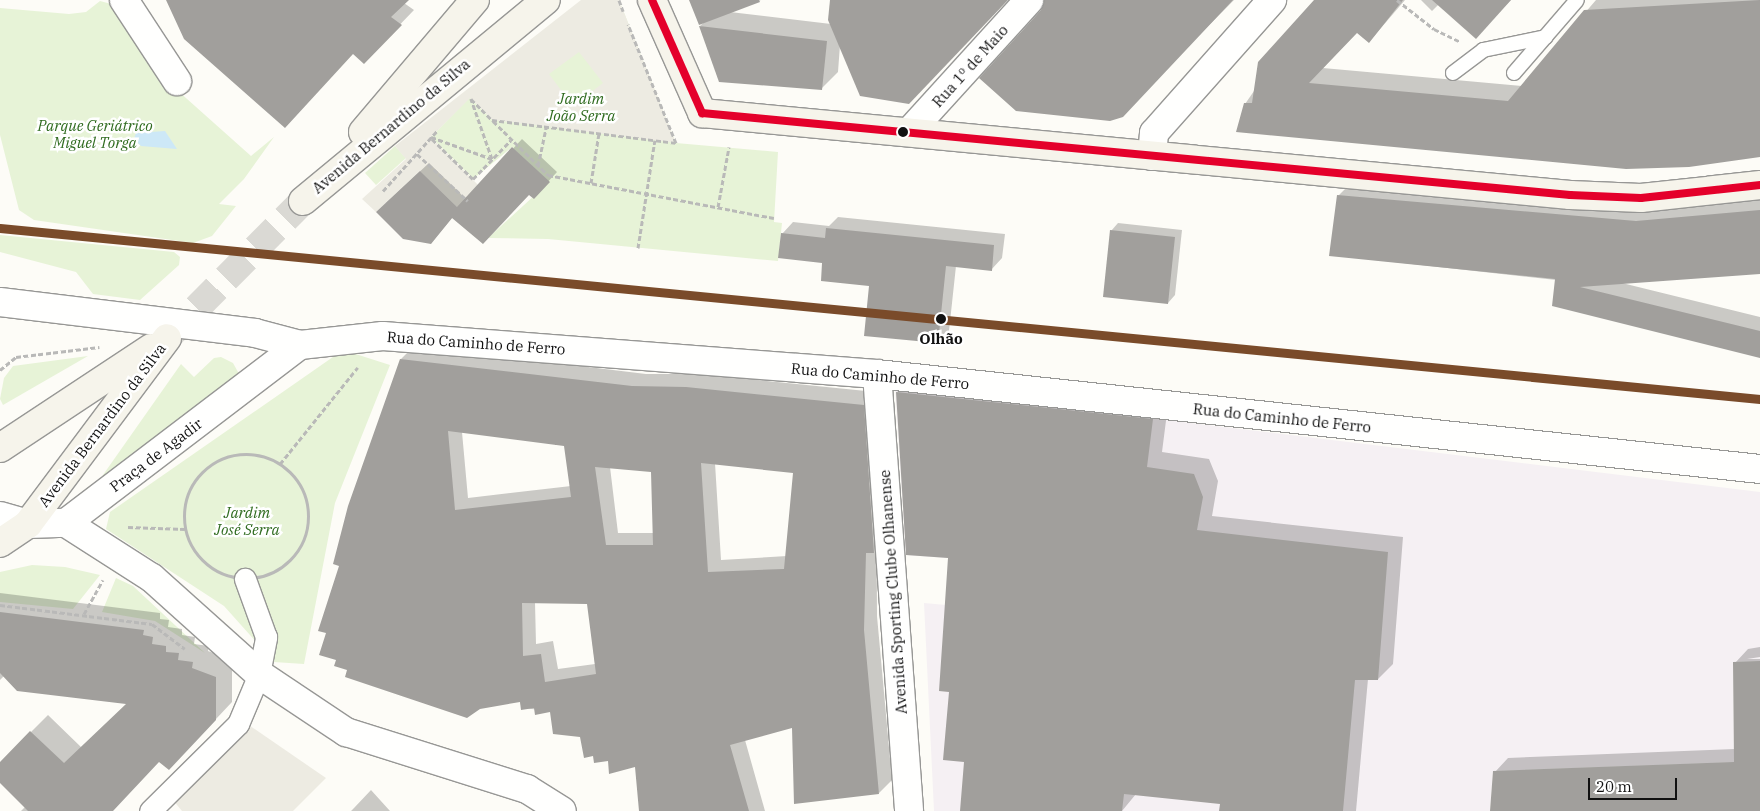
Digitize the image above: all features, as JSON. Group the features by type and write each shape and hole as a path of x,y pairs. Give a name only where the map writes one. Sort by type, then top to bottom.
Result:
{"main road":[{"name":"Avenida Bernardino da Silva","path":"475,0 303,201 546,0"},
{"path":"652,0 702,113 910,131 1152,156 1570,195 1641,198 1760,185"},
{"name":"Avenida Bernardino da Silva","path":"0,448 167,338 28,524 0,543"}],"street":[{"path":"124,0 178,81"},
{"name":"Rua 1º de Maio","path":"910,131 1029,0"},
{"path":"1152,156 1154,133 1272,0"},
{"name":"Rua do Caminho de Ferro","path":"0,302 255,333 300,346 384,336 877,374 1760,469"},
{"name":"Praça de Agadir","path":"66,523 300,346"},
{"name":"Avenida Sporting Clube Olhanense","path":"877,374 909,811"},
{"path":"0,516 28,524 66,523 152,578 259,674 346,732 527,789 562,811"},
{"path":"150,811 238,724 259,674 266,637 246,579"}],"lane":[{"path":"1514,73 1577,0"},
{"path":"1453,73 1483,50 1546,37"}],"path":[{"path":"492,120 676,143 619,0"},
{"path":"1397,0 1434,29 1483,50"},
{"path":"464,104 470,98"},
{"path":"470,98 548,175 774,218"},
{"path":"470,98 492,159"},
{"path":"383,191 444,124"},
{"path":"538,166 546,127"},
{"path":"423,131 473,179 511,140"},
{"path":"591,183 599,133"},
{"path":"431,137 492,159"},
{"path":"638,248 655,140"},
{"path":"718,207 729,147"},
{"path":"417,154 468,201"},
{"path":"0,370 16,357 106,346 137,319"},
{"path":"280,464 384,336"},
{"path":"240,454 280,464 305,498 305,536 283,567 246,579 207,564 193,549 185,530 190,489 202,472 240,454"},
{"path":"0,605 152,624 189,653"}],"shaded area":[{"path":"581,0 619,0 676,143 492,120 470,98 431,137 480,187 460,210 420,171 376,212 362,199 406,159 395,146","holes":["579,52 603,83 573,106 549,74"]},
{"path":"895,387 1760,492 1760,661 1733,662 1734,762 1493,771 1490,811 934,811 924,603 946,605 948,558 906,555"},
{"path":"240,719 326,778 293,811 182,811 168,794"}],"green space":[{"name":"Jardim João Serra","path":"619,0 676,143 778,152 774,222 782,223 778,261 548,239 488,238 549,182 512,147 473,179 431,137 470,97"},
{"name":"Parque Geriátrico Miguel Torga","path":"100,1 115,5 177,90 251,156 274,137 244,179 219,204 236,206 212,236 193,243 34,220 19,210 0,135 0,8 69,14 86,12"},
{"path":"395,146 406,158 376,185 365,173"},
{"path":"0,235 174,252 180,257 179,265 140,300 93,294 76,272 0,252"},
{"name":"Jardim José Serra","path":"343,350 390,365 335,503 304,664 274,662 224,606 106,529 110,512"},
{"path":"88,356 3,405 0,399 4,378 13,366"},
{"path":"221,357 233,363 243,381 91,492 181,364 194,377 214,358"},
{"path":"32,565 65,567 100,575 73,609 0,602 0,572"},
{"path":"116,578 133,586 205,653 155,621 102,612"}],"water":[{"path":"165,131 177,149 141,146 134,139 136,133"}],"building":[{"path":"166,0 409,0 391,17 402,25 364,64 353,54 285,128 184,39"},
{"path":"689,0 759,0 760,2 699,25"},
{"path":"830,0 1008,0 909,104 860,96 828,20"},
{"path":"1044,0 1233,0 1123,117 1110,121 1016,111 979,78 1041,10"},
{"path":"1314,0 1403,0 1369,43 1357,33 1309,83 1508,101 1584,10 1760,0 1760,157 1689,167 1626,169 1236,132 1244,103 1252,103 1258,62"},
{"path":"1432,0 1511,0 1476,39"},
{"path":"699,26 827,41 822,90 719,82"},
{"path":"512,147 550,182 534,199 529,195 483,244 452,218 431,244 403,239 376,212 420,171 457,207"},
{"path":"1337,195 1636,221 1760,210 1760,274 1580,287 1760,331 1760,358 1552,306 1555,279 1329,256"},
{"path":"826,228 994,245 992,271 946,266 938,343 864,336 869,286 821,281 822,263 778,258 781,233 825,238"},
{"path":"1110,230 1175,237 1168,304 1103,297"},
{"path":"400,359 632,386 686,387 864,405 874,553 866,553 864,630 879,794 794,804 792,728 730,745 749,811 639,811 635,767 609,774 608,761 594,763 593,756 584,758 580,737 553,734 550,712 535,715 534,708 521,710 520,702 480,709 467,718 345,677 347,670 334,666 336,660 319,655 326,633 318,631 339,566 333,564 348,506","holes":["448,431 564,446 571,497 455,510","701,463 793,473 784,569 708,572","595,467 651,472 653,545 606,545","522,603 587,604 596,674 545,682 541,654 523,656"]},
{"path":"896,392 1153,419 1147,467 1194,474 1203,497 1197,530 1388,552 1378,680 1355,680 1343,811 1219,811 1220,804 1124,794 1122,811 960,811 964,762 943,760 949,692 939,691 948,558 906,555"},
{"path":"0,612 144,630 143,635 153,637 152,644 166,646 166,652 179,653 178,660 193,662 192,668 216,677 216,720 169,770 159,762 113,811 28,811 0,783 0,762 30,731 64,763 126,704 17,691 0,673"},
{"path":"1760,661 1760,811 1490,811 1493,771 1734,762 1733,662"}],"tunnel":[{"path":"167,338 303,201"}],"transit line":[{"path":"652,0 702,113 1570,195 1641,198 1760,185"},
{"path":"0,228 1760,399"}],"place":[{"name":"Olhão","path":"941,319"}]}
